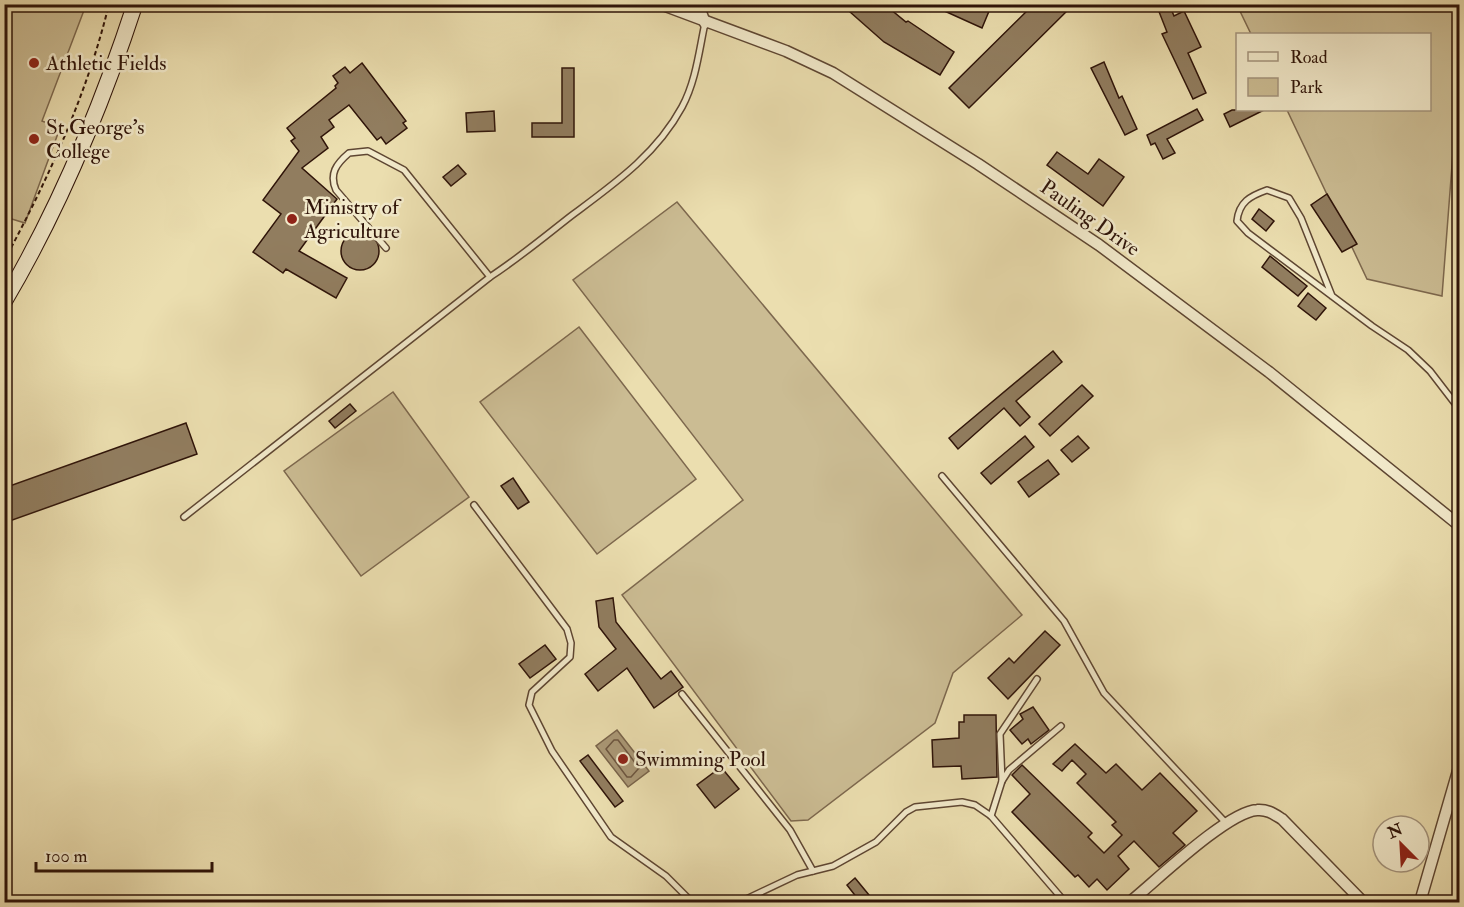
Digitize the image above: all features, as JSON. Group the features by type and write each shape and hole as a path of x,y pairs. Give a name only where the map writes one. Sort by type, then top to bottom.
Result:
{"main road":[{"path":"4,302 67,186 108,86 135,4"}],"street":[{"name":"Pauling Drive","path":"660,4 705,23 786,51 833,73 978,164 1099,245 1269,372 1460,526"},
{"path":"698,4 705,23"},
{"path":"1420,903 1460,764"},
{"path":"1130,903 1226,823 1255,810 1269,810 1282,819 1363,903"}],"lane":[{"path":"184,517 490,277 630,172 654,147 683,105 700,54 705,23"},
{"path":"386,248 336,190 332,182 336,166 349,153 368,152 404,170 490,277"},
{"path":"1332,296 1301,218 1289,198 1267,190 1244,201 1238,209 1237,221 1248,233 1332,296 1408,350 1430,371 1460,410"},
{"path":"942,476 1064,621 1104,693 1226,823"},
{"path":"474,505 567,629 571,644 570,657 532,692 529,705 552,751 611,837 666,876 692,903"},
{"path":"1002,781 1000,734 1037,679"},
{"path":"682,694 790,830 813,871"},
{"path":"992,816 1002,781 1009,770 1061,726"},
{"path":"740,903 797,875 833,866 876,842 915,807 962,802 975,805 992,816 1065,903"}],"path":[{"path":"4,261 47,177 96,58 109,4"}],"green space":[{"name":"Athletic Fields","path":"5,4 86,5 42,121 60,128 25,223 5,217"},
{"path":"1237,5 1459,5 1459,74 1442,296 1367,279 1287,111 1431,111 1431,33 1251,33"},
{"path":"677,202 1022,615 953,673 935,723 808,820 791,821 622,595 743,500 573,280"},
{"path":"579,327 696,479 597,554 480,402"},
{"path":"393,392 469,497 361,576 284,471"}],"water":[{"name":"Swimming Pool","path":"617,730 649,771 628,787 596,746"}],"building":[{"path":"841,4 884,4 906,22 908,21 954,52 940,75 884,42"},
{"path":"929,4 992,4 982,28"},
{"path":"1034,4 1074,4 969,108 949,88"},
{"path":"1156,4 1169,4 1174,16 1184,11 1201,47 1188,53 1206,93 1193,99 1162,34 1167,32"},
{"path":"1104,62 1119,98 1122,96 1137,129 1125,135 1091,68"},
{"path":"362,63 406,121 403,123 407,128 386,144 381,137 377,140 349,105 329,120 334,127 321,137 328,148 302,168 337,199 299,251 347,278 336,298 286,269 283,273 253,252 281,214 263,200 299,151 291,141 295,138 287,128 336,88 338,83 333,76 345,67 350,73"},
{"path":"562,68 574,68 574,137 532,137 532,123 562,123"},
{"path":"1197,109 1203,120 1167,139 1175,153 1163,159 1155,143 1151,145 1147,135"},
{"path":"1232,110 1262,111 1230,127 1224,114"},
{"path":"494,111 495,131 467,132 466,113"},
{"path":"1057,152 1088,174 1099,159 1124,177 1103,206 1047,165"},
{"path":"458,165 466,174 451,186 443,177"},
{"path":"1327,194 1357,244 1342,252 1311,205"},
{"path":"1259,209 1274,221 1266,231 1252,219"},
{"path":"360,232 373,238 379,251 373,264 360,270 347,264 341,251 347,238"},
{"path":"1270,256 1307,286 1298,296 1262,267"},
{"path":"1308,293 1326,308 1316,320 1298,306"},
{"path":"1053,351 1062,362 1016,401 1030,417 1020,426 1004,408 958,449 949,438"},
{"path":"1082,385 1093,396 1050,436 1039,424"},
{"path":"350,404 356,411 335,428 329,421"},
{"path":"186,423 197,454 4,523 4,488"},
{"path":"1025,436 1034,447 991,484 981,473"},
{"path":"1078,436 1089,448 1072,462 1061,450"},
{"path":"1048,460 1059,474 1029,497 1018,482"},
{"path":"513,478 529,502 518,509 501,486"},
{"path":"613,598 616,622 661,679 671,671 683,687 654,708 627,668 598,691 585,674 616,649 599,627 596,601"},
{"path":"1045,631 1060,645 1008,699 988,678 1009,658 1014,663"},
{"path":"545,645 556,659 530,678 519,664"},
{"path":"1033,707 1049,730 1031,744 1028,739 1022,744 1010,730 1023,719 1020,714"},
{"path":"964,715 996,715 997,777 962,779 961,766 933,767 932,740 959,738 959,722 964,722"},
{"path":"1075,744 1106,773 1116,764 1142,790 1160,773 1197,811 1173,833 1185,845 1159,867 1134,841 1118,856 1129,869 1107,890 1097,879 1089,887 1078,875 1075,877 1012,812 1030,794 1012,775 1022,765 1092,833 1088,837 1104,853 1122,835 1112,825 1116,822 1077,783 1086,774 1072,760 1062,771 1053,764"},
{"path":"588,755 623,801 615,807 580,761"},
{"path":"721,767 739,789 715,808 697,785"},
{"path":"855,878 874,903 861,903 847,885"}],"place":[{"name":"Athletic Fields","path":"34,63"},
{"name":"St George's College","path":"34,139"},
{"name":"Ministry of Agriculture","path":"292,219"},
{"name":"Swimming Pool","path":"623,759"}]}
